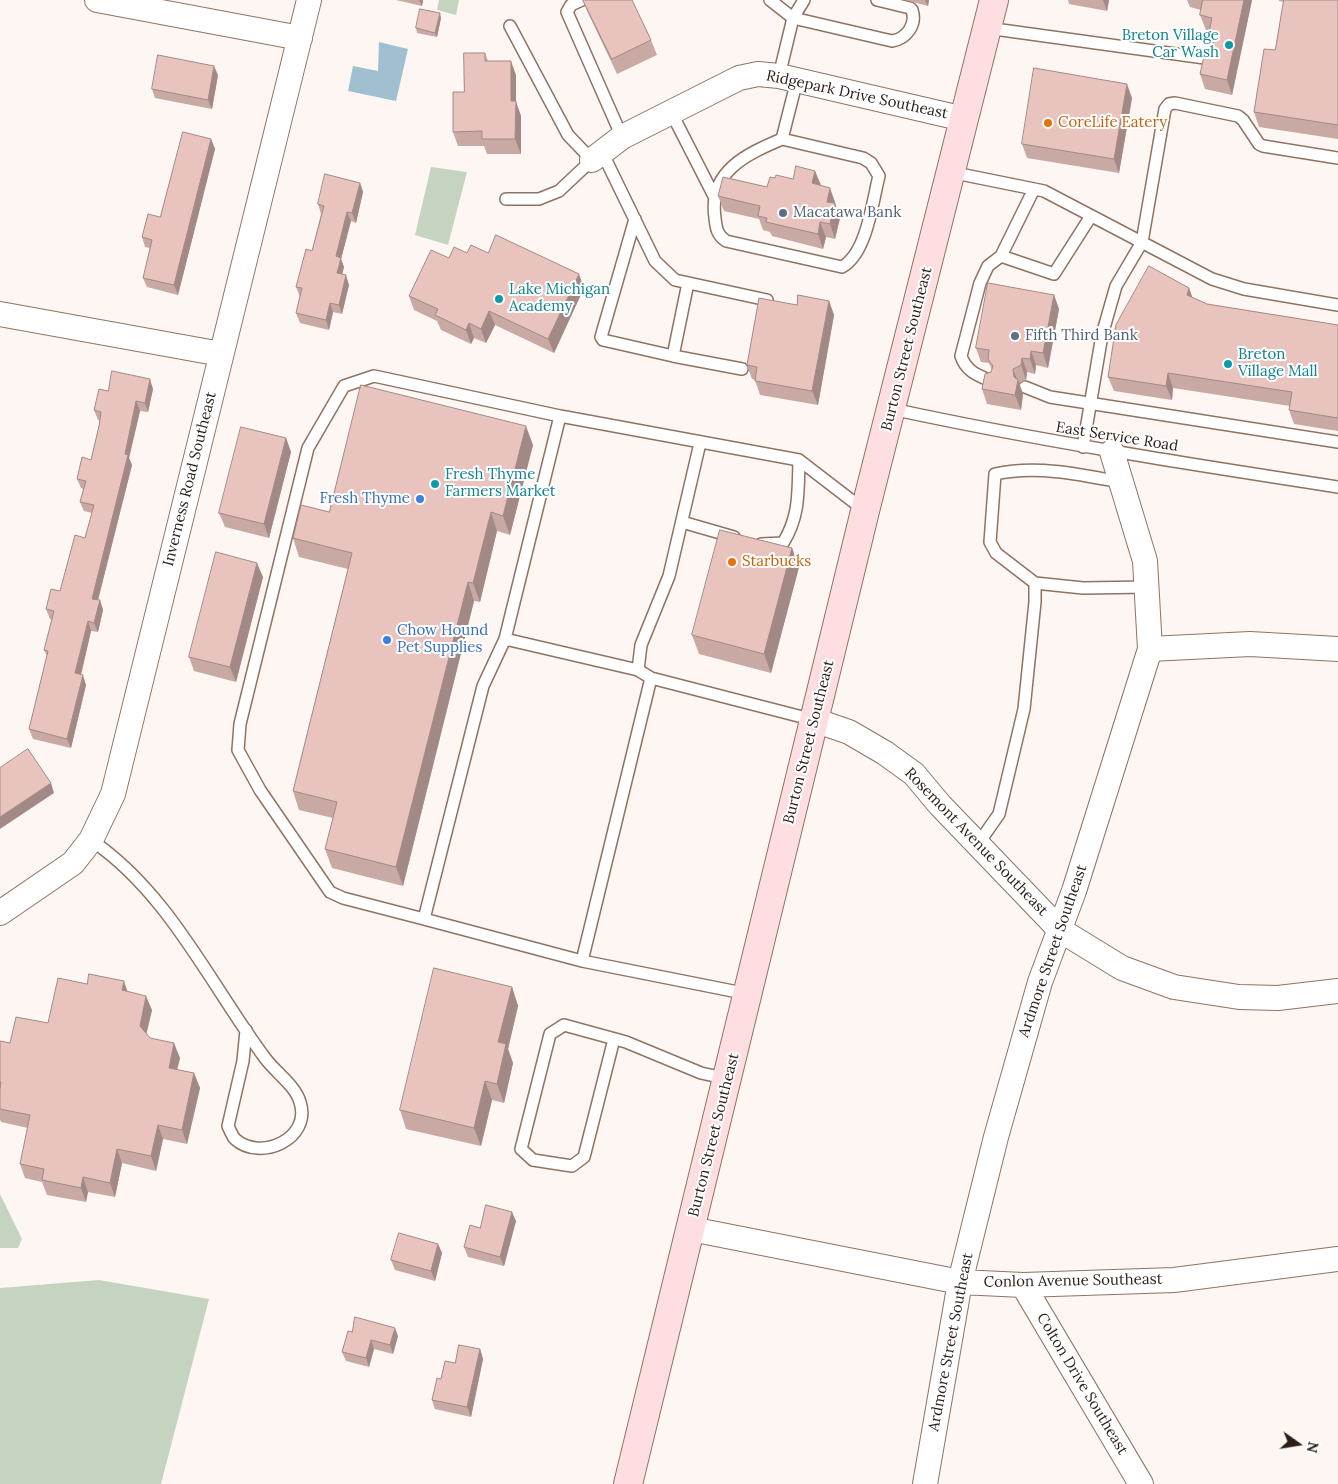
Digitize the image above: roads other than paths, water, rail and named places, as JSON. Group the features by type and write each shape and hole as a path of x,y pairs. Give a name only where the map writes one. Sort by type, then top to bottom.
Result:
{"main road":[{"name":"Burton Street Southeast","path":"628,1484 814,720 994,0"}],"street":[{"path":"97,0 300,38"},
{"name":"Inverness Road Southeast","path":"0,913 73,863 91,840 113,794 309,0"},
{"name":"Ridgepark Drive Southeast","path":"598,156 622,137 739,78 758,74 788,78 964,119"},
{"path":"0,314 221,354"},
{"name":"Ardmore Street Southeast","path":"925,1484 960,1282 996,1136 1040,982 1060,930 1150,649 1146,561 1112,452"},
{"path":"1150,649 1250,644 1338,648"},
{"name":"Rosemont Avenue Southeast","path":"814,720 849,732 914,774 1060,930 1122,968 1174,987 1239,997 1278,998 1338,990"},
{"name":"Conlon Avenue Southeast","path":"691,1229 960,1282 1024,1285 1174,1280 1338,1259"},
{"name":"Colton Drive Southeast","path":"1024,1285 1141,1484"}],"lane":[{"path":"582,0 571,5 566,12 622,137"},
{"path":"770,0 793,18 892,41 903,37 912,27 912,10 877,0"},
{"path":"782,139 793,18 804,0"},
{"path":"510,26 568,135 598,156 635,219 655,261 675,280 767,300"},
{"path":"987,28 1212,59"},
{"path":"1084,447 1102,335 1116,286 1142,242 1165,109 1169,104 1175,103 1238,116 1243,120 1259,144 1264,146 1338,158"},
{"path":"671,112 715,198"},
{"path":"782,139 863,158 871,163 879,176 859,251 851,262 842,267 726,241 717,232 714,215 715,198 726,172 738,160 782,139"},
{"path":"506,199 539,199 559,191 598,156"},
{"path":"950,172 1044,191 1212,279 1244,289 1338,305"},
{"path":"991,382 973,374 964,366 961,356 980,283 988,266 1001,256 1034,189"},
{"path":"1001,256 1054,274 1092,216"},
{"path":"635,219 601,336 603,340 742,369"},
{"path":"673,356 688,283"},
{"path":"748,994 582,961 343,898 330,892 260,790 238,750 240,724 308,448 344,386 374,376 560,416 799,460 866,511"},
{"path":"1025,387 1050,397 1338,442"},
{"name":"East Service Road","path":"892,409 962,425 1112,452 1338,487"},
{"path":"424,919 483,686 505,639 560,416"},
{"path":"638,670 640,644 669,576 700,443"},
{"path":"682,522 758,544 772,545 783,543 793,528 796,514 799,460"},
{"path":"1120,482 1042,470 1017,469 995,474 990,542 996,553 1035,582 1083,588 1148,587"},
{"path":"978,844 999,814 1024,709 1035,602 1035,582"},
{"path":"505,639 638,670 651,678 814,720"},
{"path":"582,961 651,678"},
{"path":"91,840 114,856 159,903 266,1059 300,1102 302,1116 298,1131 284,1143 270,1148 252,1147 235,1139 228,1126 242,1061 246,1030"},
{"path":"614,1039 584,1157 572,1166 533,1160 521,1149 550,1034 564,1025 614,1039 701,1073 728,1079"}],"water":[{"path":"379,42 408,49 396,101 348,91 353,66 378,71"}],"place":[{"name":"Breton Village Car Wash","path":"1229,45"},
{"name":"CoreLife Eatery","path":"1048,123"},
{"name":"Macatawa Bank","path":"783,213"},
{"name":"Lake Michigan Academy","path":"499,299"},
{"name":"Fifth Third Bank","path":"1015,336"},
{"name":"Breton Village Mall","path":"1228,364"},
{"name":"Fresh Thyme Farmers Market","path":"435,484"},
{"name":"Fresh Thyme","path":"420,499"},
{"name":"Starbucks","path":"732,562"},
{"name":"Chow Hound Pet Supplies","path":"387,640"}]}
